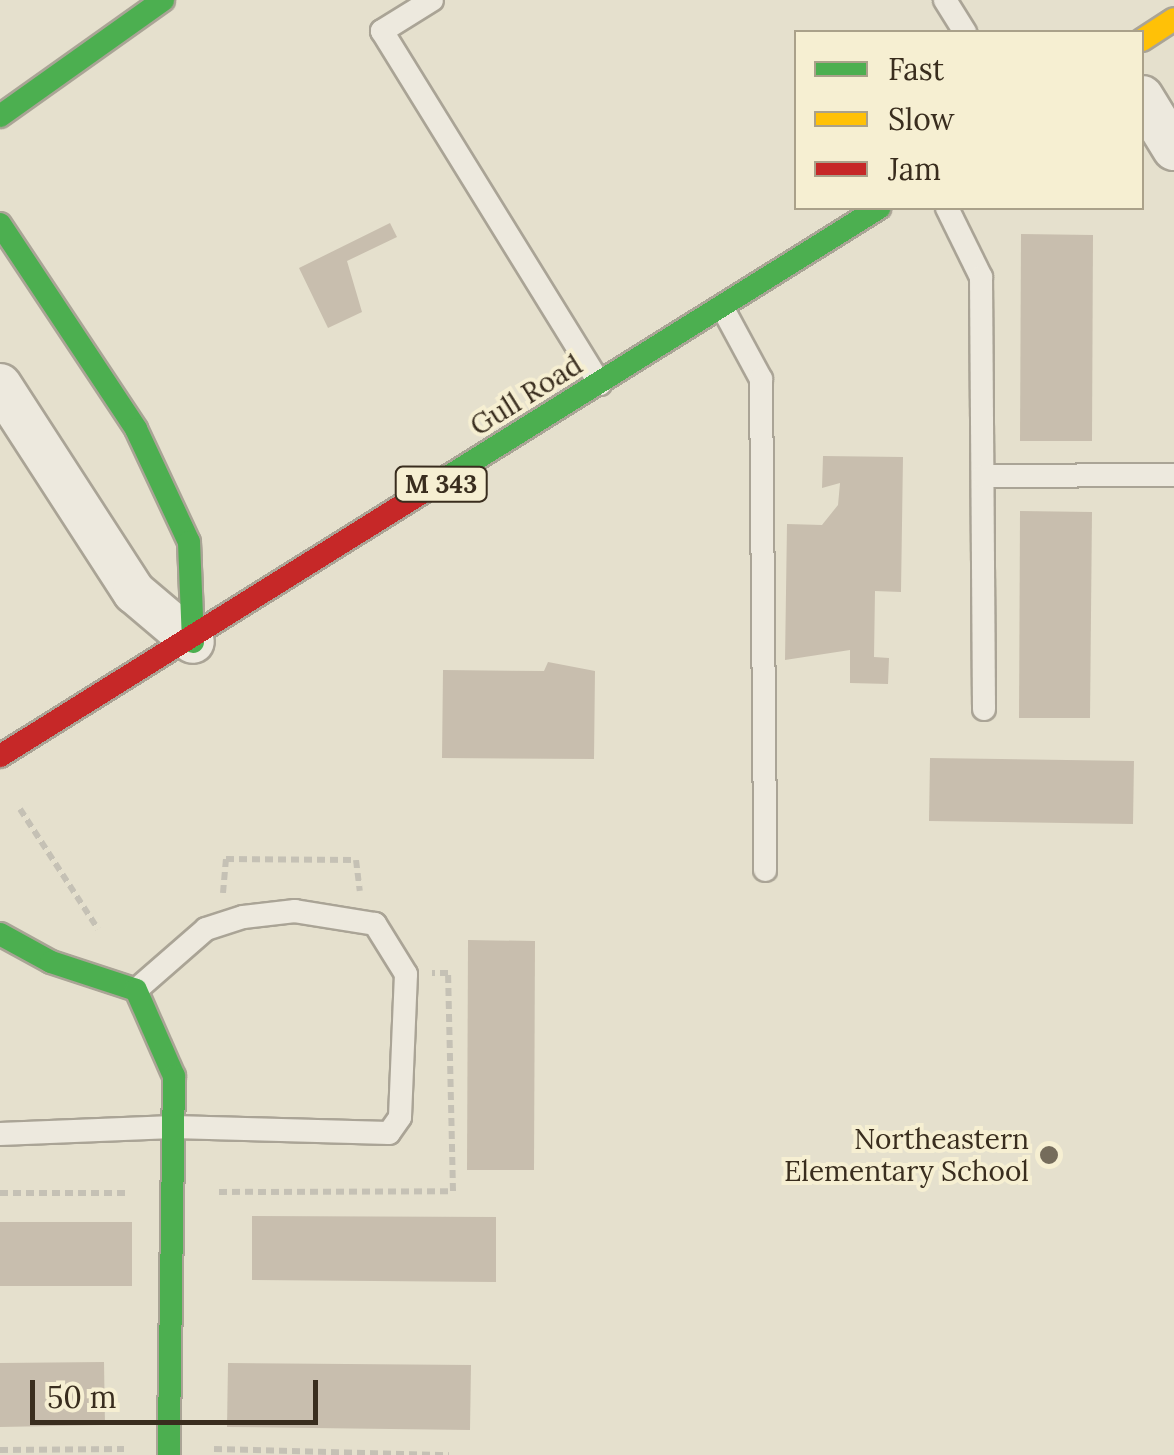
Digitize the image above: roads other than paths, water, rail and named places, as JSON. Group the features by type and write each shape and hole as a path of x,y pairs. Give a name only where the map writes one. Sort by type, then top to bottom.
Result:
{"street":[{"path":"0,116 162,0"},
{"path":"1144,39 1174,19"},
{"path":"1144,100 1174,149"},
{"name":"Gull Road","path":"0,756 193,642 875,210"},
{"path":"0,224 136,429 189,542 193,642"},
{"path":"0,385 134,592 193,642"},
{"path":"0,934 51,962 136,990 174,1076 169,1452"}],"lane":[{"path":"432,0 382,31 600,384"},
{"path":"945,0 964,30"},
{"path":"948,210 981,277 984,709"},
{"path":"722,307 761,379 765,870"},
{"path":"983,476 1174,475"},
{"path":"0,1134 174,1127 389,1133 400,1117 406,974 374,924 295,912 206,929 136,990"}],"place":[{"name":"Northeastern Elementary School","path":"1049,1155"}]}
